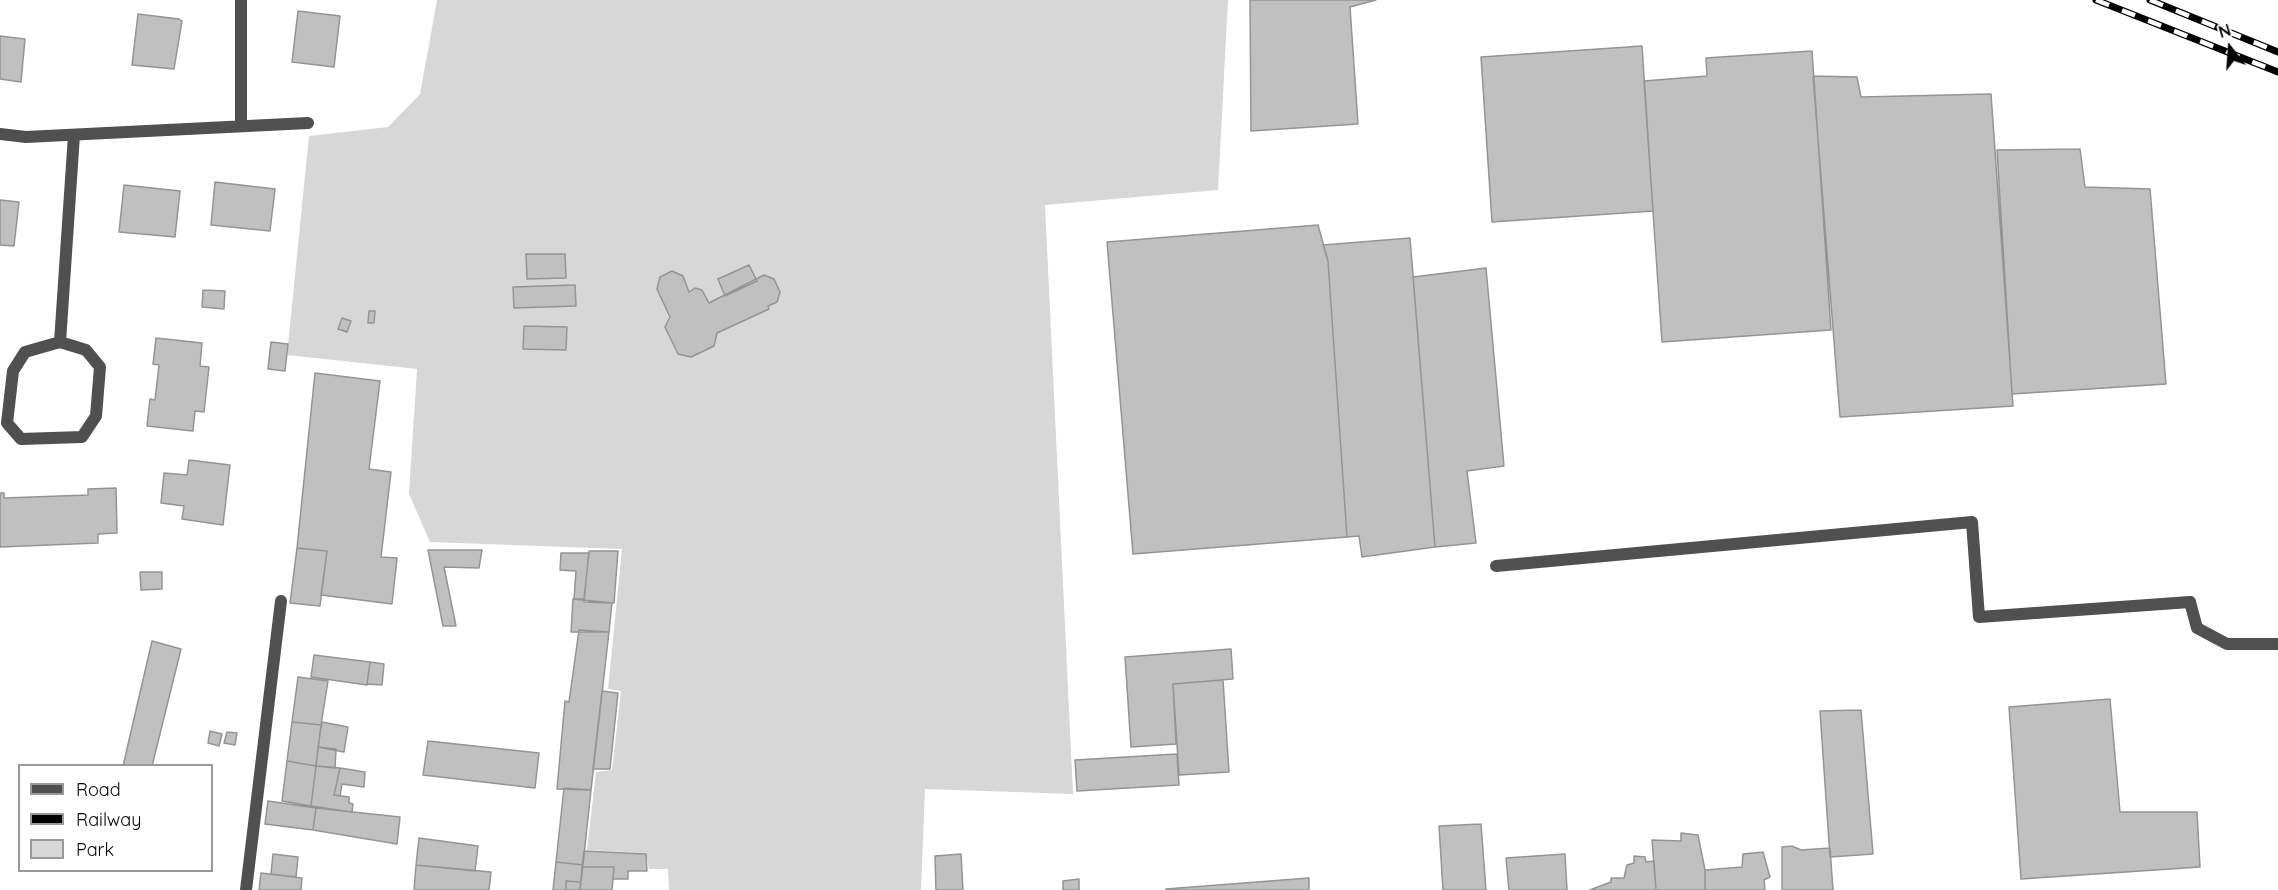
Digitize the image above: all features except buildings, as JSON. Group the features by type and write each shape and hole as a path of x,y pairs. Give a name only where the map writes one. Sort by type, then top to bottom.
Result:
{"street":[{"path":"241,126 242,0"},
{"path":"0,134 26,137 308,123"},
{"path":"60,342 74,135"},
{"path":"60,342 86,350 100,367 96,416 82,437 21,439 7,423 13,371 26,352 60,342"},
{"path":"1496,566 1972,522 1979,617 2190,602 2197,628 2227,644 2278,644"},
{"path":"246,890 281,601"}],"green space":[{"path":"437,0 1228,0 1218,190 1045,205 1073,794 925,789 921,890 669,890 668,869 649,869 646,853 587,850 596,772 612,770 621,691 608,689 622,549 430,542 409,494 417,369 287,355 309,136 388,127 420,94"}],"railway":[{"path":"2096,0 2278,72"},
{"path":"2150,0 2278,52"}]}
